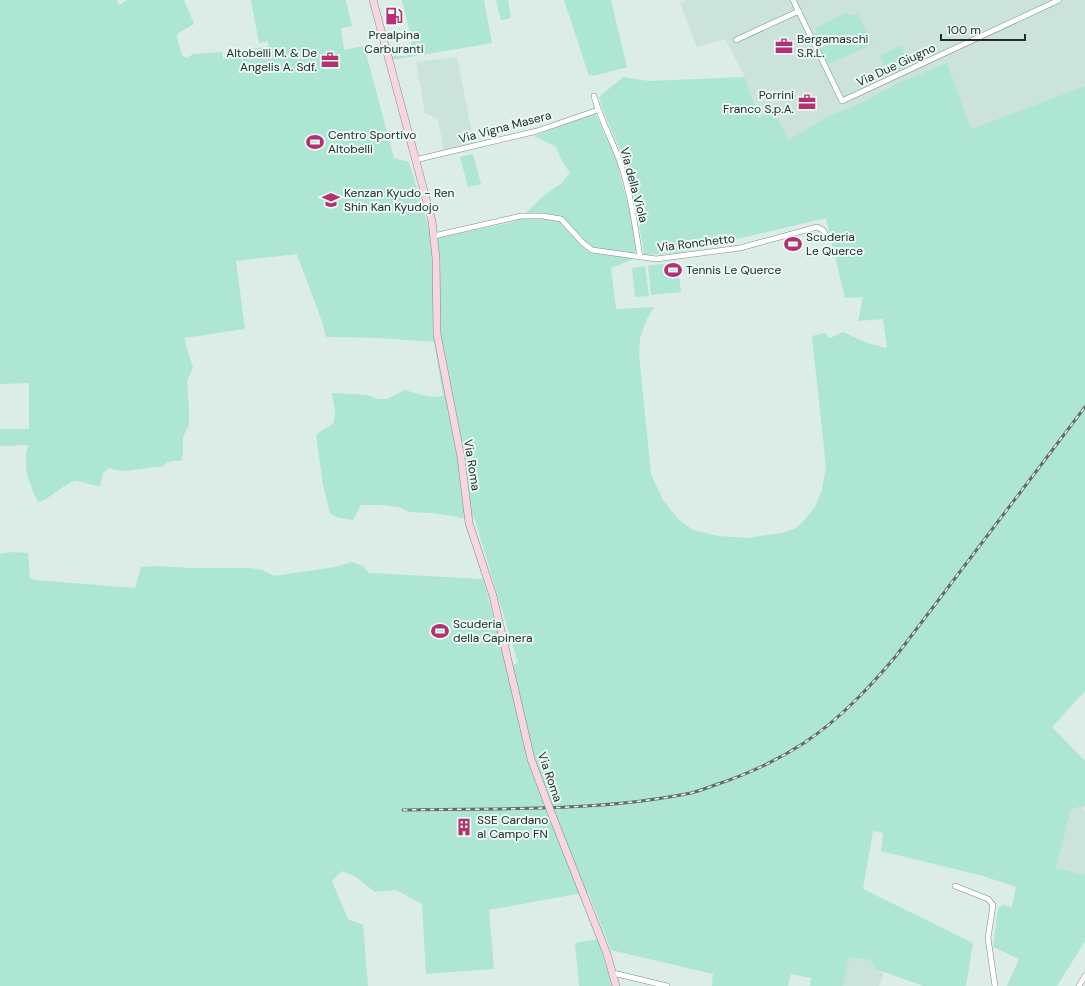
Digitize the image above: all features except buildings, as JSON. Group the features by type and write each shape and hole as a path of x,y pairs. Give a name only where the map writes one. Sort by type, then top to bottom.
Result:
{"street":[{"name":"Via Roma","path":"373,0 430,212 434,236 437,334 461,457 469,523 493,596 531,759 595,923 613,973 616,986"},
{"name":"Via Due Giugno","path":"793,0 842,100 1059,0"},
{"path":"736,40 799,11"},
{"name":"Via della Viola","path":"594,96 598,110 619,159 632,212 640,258"},
{"name":"Via Vigna Masera","path":"416,160 537,131 598,110"},
{"name":"Via Ronchetto","path":"434,236 521,216 543,216 561,219 583,243 592,250 640,258 656,259 740,248 817,227 823,230 826,235"},
{"path":"955,886 988,900 993,905 988,938 995,986"},
{"path":"613,973 667,986"},
{"path":"1079,986 1085,976"}],"shaded area":[{"path":"687,0 1085,0 1085,86 971,129 947,63 857,105 829,116 788,140 760,118 745,77 725,39 697,47 680,3"},
{"path":"457,57 474,143 444,151 438,119 425,113 416,62"},
{"path":"1082,807 1085,812 1085,875 1056,869 1071,809"},
{"path":"848,957 870,960 875,969 884,973 879,986 843,986"}],"green space":[{"path":"0,0 117,0 119,5 127,0 184,0 194,24 178,33 177,37 182,56 187,58 193,54 222,52 223,60 227,54 269,46 268,41 259,43 251,0 346,0 352,26 341,28 344,50 364,46 394,158 409,162 432,239 513,222 527,212 542,197 562,183 570,173 562,161 556,147 534,136 595,113 616,159 637,249 631,260 611,268 616,309 654,307 647,319 640,338 639,355 651,474 663,500 678,519 693,530 718,536 746,538 782,533 794,529 801,524 815,507 822,489 826,467 812,336 825,333 830,338 843,332 867,343 887,348 883,319 858,321 863,297 845,298 826,218 678,253 644,255 635,205 626,167 599,97 623,77 649,81 745,77 759,118 774,111 788,140 829,116 857,105 898,83 947,63 971,129 1085,86 1085,691 1052,727 1084,760 1085,759 1085,806 1071,809 1056,868 1085,875 1085,941 1057,986 1007,986 1019,959 993,947 998,908 1003,905 1012,907 1016,887 983,876 881,851 883,833 873,831 863,889 973,943 966,986 924,986 875,969 870,960 849,957 843,986 810,986 811,978 791,974 788,986 712,986 713,974 611,950 588,892 489,910 494,969 426,974 422,904 396,890 375,892 356,877 342,871 332,881 348,919 363,925 368,986 0,986 0,554 13,552 28,553 30,578 35,580 135,588 141,567 157,566 190,568 249,568 263,570 274,576 335,567 352,562 363,566 369,573 483,579 507,667 518,663 474,517 460,518 432,513 409,512 399,507 381,505 361,505 353,520 336,517 330,513 323,485 316,435 334,423 335,412 332,393 367,395 378,399 387,399 405,390 428,396 443,396 434,342 381,338 326,337 297,254 236,261 245,329 184,338 193,368 187,381 189,425 183,437 182,459 180,461 170,462 162,467 122,471 109,468 103,473 100,486 76,481 72,482 44,500 38,502 27,474 26,453 28,445 0,446 0,429 29,429 29,383 0,384"},
{"path":"402,0 484,0 492,43 393,59 392,56 407,56 412,41"},
{"path":"496,0 508,0 511,18 501,20"},
{"path":"564,0 611,0 627,67 589,76"},
{"path":"847,12 849,16 858,14 873,44 828,64 813,34 816,32 816,28"},
{"path":"902,46 907,61 904,64 905,68 889,74 880,55"},
{"path":"473,154 481,184 468,187 460,157"},
{"path":"677,262 681,292 651,295 648,266"},
{"path":"645,266 649,296 635,297 632,268"},
{"path":"598,939 612,986 579,986 575,943"}],"railway":[{"path":"403,810 548,808 656,799 691,793 727,781 783,756 830,724 865,691 896,656 1085,407"}],"place":[{"name":"Prealpina Carburanti","path":"394,16"},
{"name":"Bergamaschi S.R.L.","path":"784,46"},
{"name":"Altobelli M. & De Angelis A. Sdf.","path":"330,60"},
{"name":"Porrini Franco S.p.A.","path":"807,102"},
{"name":"Centro Sportivo Altobelli","path":"315,142"},
{"name":"Kenzan Kyudo - Ren Shin Kan Kyudojo","path":"331,200"},
{"name":"Scuderia Le Querce","path":"793,244"},
{"name":"Tennis Le Querce","path":"673,270"},
{"name":"Scuderia della Capinera","path":"440,631"},
{"name":"SSE Cardano al Campo FN","path":"464,827"}]}
